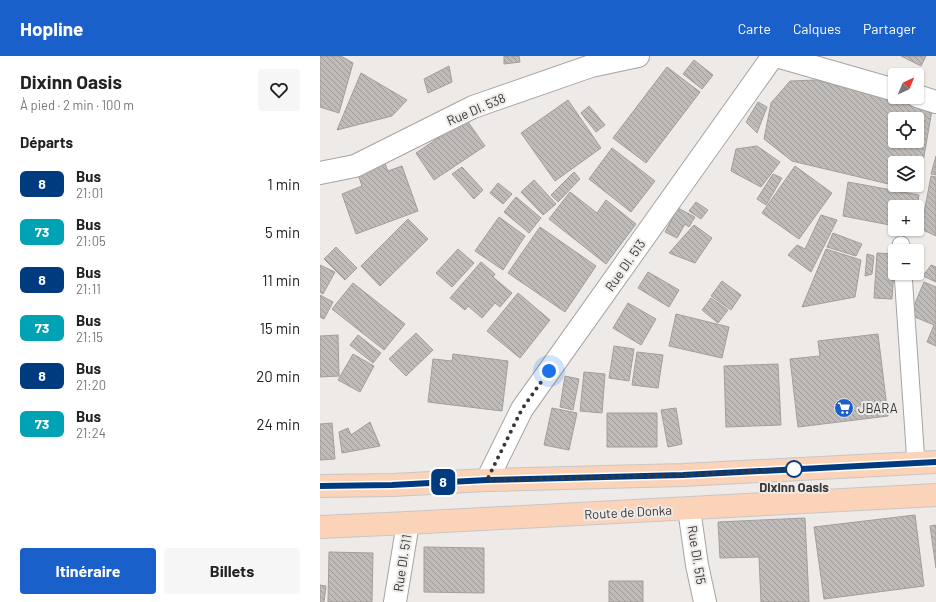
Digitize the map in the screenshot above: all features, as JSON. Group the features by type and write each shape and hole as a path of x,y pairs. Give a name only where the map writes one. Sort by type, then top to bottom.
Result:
{"main road":[{"path":"320,486 683,475 926,462"},
{"name":"Route de Donka","path":"320,527 936,495"}],"street":[{"name":"Rue DI. 538","path":"320,173 355,166 473,107 591,66 638,56"},
{"name":"Rue DI. 513","path":"487,480 522,409 773,56"},
{"path":"776,56 888,88"},
{"path":"924,98 936,102"},
{"name":"Rue DI. 515","path":"689,509 705,602"},
{"name":"Rue DI. 511","path":"395,602 408,523"}],"lane":[{"path":"904,280 926,462"}],"building":[{"path":"320,56 341,56 353,63 339,113 320,107"},
{"path":"504,56 519,56 520,62 504,64"},
{"path":"901,56 926,56 921,66"},
{"path":"694,60 713,75 702,89 683,74"},
{"path":"449,66 452,82 428,93 424,79"},
{"path":"667,67 700,92 646,163 613,138"},
{"path":"361,73 407,100 392,116 337,130"},
{"path":"816,80 888,99 888,104 909,104 932,110 924,156 888,156 888,184 792,161 764,139 771,103 790,81"},
{"path":"568,100 601,148 555,181 521,133"},
{"path":"758,102 767,107 757,133 746,122"},
{"path":"589,106 605,125 596,132 581,113"},
{"path":"466,119 485,146 434,180 416,153"},
{"path":"757,146 780,162 761,187 731,171 736,149"},
{"path":"612,148 655,181 631,212 589,179"},
{"path":"936,156 936,175 931,174"},
{"path":"385,164 388,171 402,166 418,211 356,234 342,194 362,186 358,174"},
{"path":"795,166 832,193 799,239 762,213"},
{"path":"462,167 483,190 474,199 452,174"},
{"path":"574,172 580,179 558,202 551,195"},
{"path":"773,174 782,178 766,205 757,199"},
{"path":"931,176 936,177 936,236 924,230 924,213"},
{"path":"534,180 556,204 543,215 521,192"},
{"path":"848,182 888,189 888,192 903,192 919,195 918,200 888,200 888,225 843,216"},
{"path":"498,183 512,194 503,204 490,193"},
{"path":"570,192 597,213 606,200 636,224 606,264 549,219"},
{"path":"516,197 541,218 529,233 504,212"},
{"path":"696,202 708,210 701,219 689,211"},
{"path":"678,208 695,217 689,227 685,224 677,238 665,232"},
{"path":"821,215 837,220 811,272 788,255 797,245 805,249"},
{"path":"499,217 525,236 503,270 475,251"},
{"path":"408,219 428,239 380,286 361,266"},
{"path":"694,225 712,238 695,263 669,253"},
{"path":"540,227 596,266 565,312 508,273"},
{"path":"833,233 862,244 856,256 827,247"},
{"path":"336,247 357,268 345,280 324,259"},
{"path":"458,249 474,263 452,287 436,273"},
{"path":"826,249 861,260 855,297 802,307"},
{"path":"877,253 888,254 888,280 893,280 892,299 874,298"},
{"path":"867,254 874,256 872,274 865,276"},
{"path":"481,262 495,274 493,277 512,293 500,307 495,303 482,318 468,306 465,310 450,298"},
{"path":"320,265 335,272 323,294 320,292"},
{"path":"931,265 936,267 936,282 924,276"},
{"path":"648,272 679,290 669,307 638,288"},
{"path":"722,281 741,295 731,310 711,296"},
{"path":"924,282 936,287 936,346 927,342 934,325 910,315"},
{"path":"353,283 405,324 384,350 332,309"},
{"path":"518,293 550,320 520,358 487,331"},
{"path":"320,295 333,302 324,319 320,317"},
{"path":"711,298 728,310 718,323 702,310"},
{"path":"628,303 656,319 641,345 613,328"},
{"path":"676,314 729,327 722,358 669,346"},
{"path":"416,333 433,350 406,376 389,359"},
{"path":"878,334 888,416 798,427 790,359 820,356 818,341"},
{"path":"338,335 339,376 320,377 320,336"},
{"path":"358,335 381,353 373,363 350,345"},
{"path":"614,346 634,349 629,381 609,378"},
{"path":"637,352 663,355 658,388 632,385"},
{"path":"353,354 374,366 360,392 338,380"},
{"path":"453,354 508,361 502,411 428,402 433,359 452,361"},
{"path":"778,364 781,425 726,427 724,366"},
{"path":"584,372 605,374 602,413 580,411"},
{"path":"565,376 579,379 573,410 560,407"},
{"path":"552,408 577,413 569,450 544,445"},
{"path":"676,408 682,444 668,447 661,410"},
{"path":"607,413 657,413 657,447 607,447"},
{"path":"370,422 380,446 342,453 339,432 348,428 351,435"},
{"path":"332,423 335,459 320,460 320,424"},
{"path":"915,515 924,586 824,599 814,527"},
{"path":"805,518 809,602 761,602 759,557 720,558 718,522"},
{"path":"936,525 936,568 930,526"},
{"path":"424,547 484,548 484,593 424,592"},
{"path":"329,552 373,553 372,602 328,602"},
{"path":"609,581 643,581 643,602 609,602"},
{"path":"320,585 326,586 324,602 320,602"}],"bus line":[{"name":"8","path":"320,486 683,475 936,462"}],"place":[{"name":"JBARA","path":"844,408"},
{"name":"Dixinn Oasis","path":"794,469"}],"route":[{"path":"549,371 522,409 487,480 683,475 794,469"}]}
